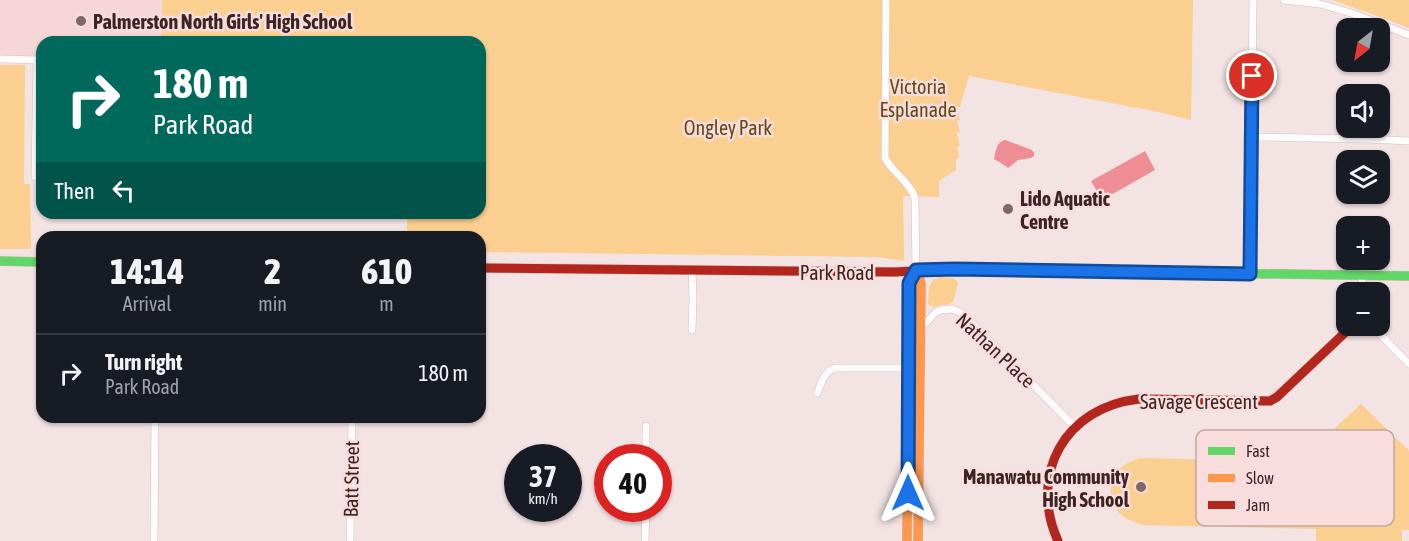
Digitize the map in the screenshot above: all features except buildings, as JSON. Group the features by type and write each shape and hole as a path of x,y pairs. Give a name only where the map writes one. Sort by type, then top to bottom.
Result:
{"street":[{"path":"886,0 885,158 913,191 916,270 921,283 913,493 907,541"},
{"path":"1250,274 1253,0"},
{"path":"1284,0 1320,4 1409,35"},
{"path":"0,59 36,60"},
{"path":"35,177 36,118"},
{"path":"1252,137 1409,141"},
{"path":"0,261 36,262"},
{"name":"Park Road","path":"486,268 894,272 939,269 1409,276"},
{"path":"916,270 909,283 908,326 913,493 918,541"},
{"path":"692,271 692,330"},
{"path":"1362,275 1362,282"},
{"name":"Nathan Place","path":"908,326 926,323 934,313 940,310 952,309 962,313 1075,427"},
{"name":"Savage Crescent","path":"1058,541 1047,510 1046,485 1057,453 1075,427 1096,412 1120,402 1134,400 1270,401 1282,393 1342,336"},
{"path":"1381,336 1409,364"},
{"path":"817,393 826,373 831,369 909,369"},
{"path":"154,541 155,423"},
{"name":"Batt Street","path":"350,541 352,423"},
{"path":"646,426 646,444"},
{"path":"645,541 646,522"}],"shaded area":[{"name":"Palmerston North Girls' High School","path":"0,0 162,0 162,36 36,36 36,60 0,57"},
{"path":"1005,140 1032,150 1034,156 1018,160 1008,168 994,159 998,145"},
{"path":"1145,151 1155,170 1102,200 1091,181"}],"green space":[{"name":"Ongley Park","path":"162,0 1193,0 1191,120 969,76 960,107 957,108 960,120 957,121 960,132 957,133 960,146 957,147 959,158 956,159 956,170 939,181 939,197 903,196 904,261 877,257 486,252 486,231 407,231 407,219 486,219 486,36 162,36"},
{"path":"1332,0 1409,0 1409,28 1390,21 1390,18"},
{"path":"0,65 25,65 24,184 30,184 31,249 0,249"},
{"path":"953,278 958,283 953,302 933,307 928,304 929,287 934,279"},
{"path":"1361,404 1388,430 1333,430"},
{"path":"1394,436 1409,451 1409,530 1402,530 1402,541 1316,541 1316,529 1143,525 1125,518 1116,508 1111,496 1112,484 1119,469 1142,458 1196,459 1196,526 1394,526"}],"traffic: fast":[{"path":"0,261 36,262"},
{"path":"957,269 1409,276"}],"traffic: slow":[{"path":"916,271 921,283 918,541"},
{"path":"907,541 909,283 916,271"}],"traffic: jam":[{"path":"486,268 894,272 957,269"},
{"path":"1058,541 1050,516 1048,492 1051,469 1060,448 1073,430 1091,415 1113,405 1139,399 1270,401 1341,336"}],"place":[{"name":"Palmerston North Girls' High School","path":"81,21"},
{"name":"Lido Aquatic Centre","path":"1008,209"},
{"name":"Manawatu Community High School","path":"1141,487"}],"route":[{"path":"908,493 909,283 916,270 1250,274 1252,76"}],"park label":[{"name":"Victoria Esplanade","path":"918,98"}]}
